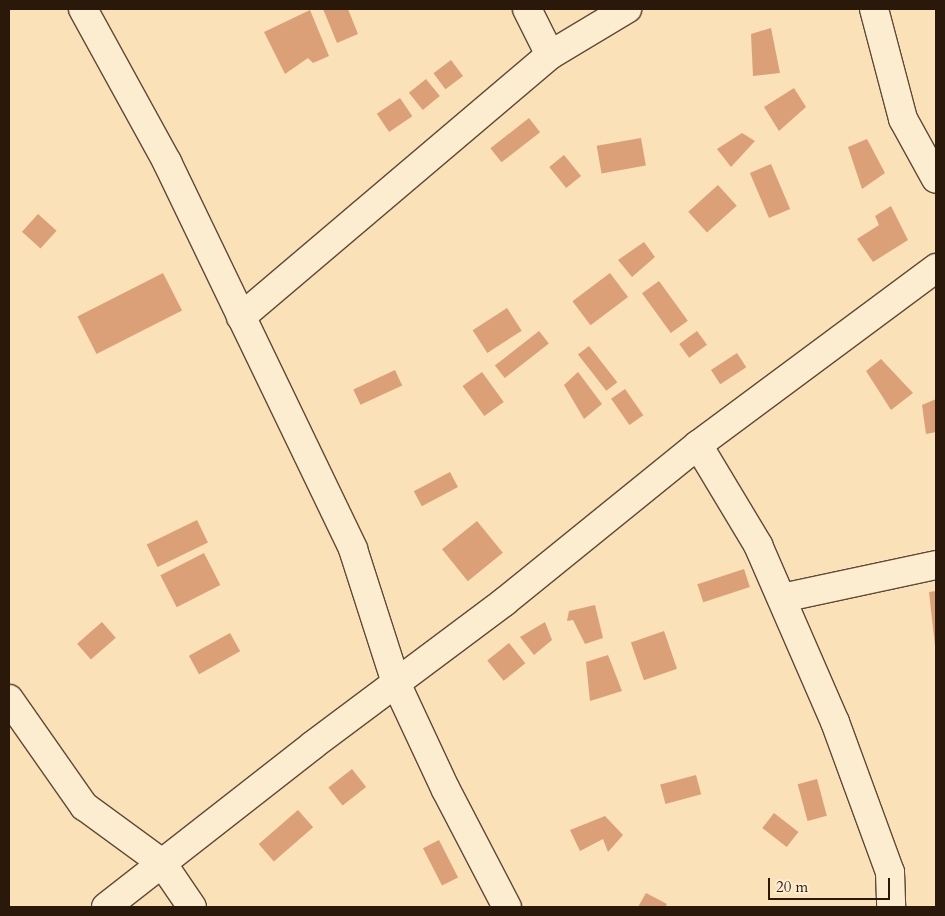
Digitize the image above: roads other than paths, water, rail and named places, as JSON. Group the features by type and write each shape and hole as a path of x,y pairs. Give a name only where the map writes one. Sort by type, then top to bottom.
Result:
{"street":[{"path":"83,9 167,162 353,549 396,683 446,790 507,907"},
{"path":"527,9 550,55"},
{"path":"241,317 550,55 627,9"},
{"path":"874,9 903,119 936,178"},
{"path":"106,907 504,602 698,445 936,268"},
{"path":"698,445 758,545 835,722 890,872 891,907"},
{"path":"782,598 936,565"},
{"path":"9,699 84,806 162,863 192,907"}]}
